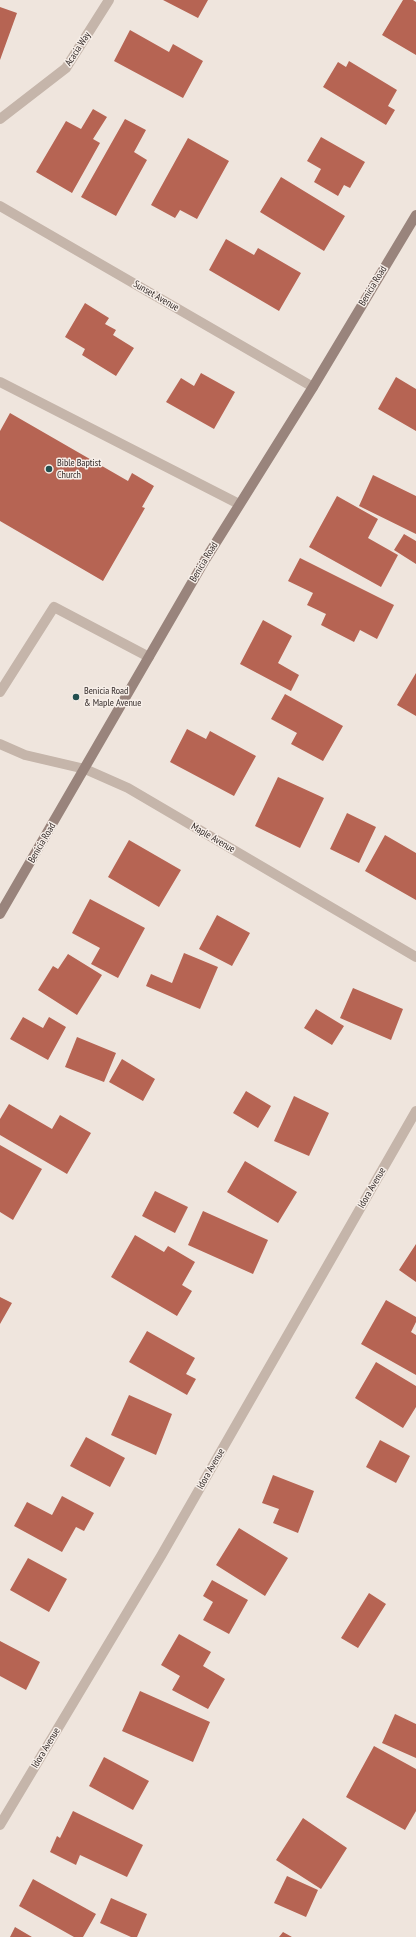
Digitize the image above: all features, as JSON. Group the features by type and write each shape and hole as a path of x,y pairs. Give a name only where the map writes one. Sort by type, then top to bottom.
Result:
{"main road":[{"name":"Benicia Road","path":"0,914 205,560 416,215"}],"street":[{"name":"Acacia Way","path":"0,119 66,68 109,0"},
{"name":"Sunset Avenue","path":"0,206 312,387"},
{"path":"0,382 240,504"},
{"path":"0,692 54,607 149,657"},
{"name":"Maple Avenue","path":"0,744 25,755 85,769 128,788 416,956"},
{"name":"Idora Avenue","path":"0,1825 161,1556 416,1111"}],"building":[{"path":"163,0 208,0 198,18"},
{"path":"403,0 413,0 416,2 416,55 382,35"},
{"path":"0,7 17,13 0,60"},
{"path":"130,30 169,52 173,44 203,61 183,98 114,61"},
{"path":"349,61 397,90 388,106 395,110 386,125 323,87 338,62 346,67"},
{"path":"93,109 107,117 93,139 100,143 72,193 36,172 66,121 81,129"},
{"path":"125,119 146,130 134,152 147,160 116,216 81,197"},
{"path":"321,137 365,162 350,188 344,185 338,196 314,182 321,169 307,161"},
{"path":"188,138 229,161 197,219 180,210 175,218 151,205"},
{"path":"281,177 345,216 324,251 260,212"},
{"path":"226,239 254,255 258,248 301,273 279,311 209,270"},
{"path":"85,303 109,318 105,324 116,330 113,335 134,348 116,376 82,355 85,349 65,337"},
{"path":"201,373 235,392 214,429 166,402 181,378 194,386"},
{"path":"396,377 416,389 416,431 378,409"},
{"path":"10,413 128,481 132,473 154,486 142,507 145,508 103,581 0,521 0,431"},
{"path":"373,475 416,496 416,534 359,506"},
{"path":"337,496 378,519 368,538 398,555 381,587 309,547"},
{"path":"404,534 416,541 416,564 394,550"},
{"path":"300,558 394,605 377,639 360,630 354,642 321,625 326,614 307,605 313,593 288,581"},
{"path":"263,620 292,636 278,663 299,675 291,691 240,664"},
{"path":"416,673 416,716 397,705"},
{"path":"285,694 343,726 323,761 291,744 297,733 271,719"},
{"path":"187,729 206,739 210,731 256,756 234,796 170,762"},
{"path":"278,777 324,798 300,848 255,826"},
{"path":"347,813 376,827 359,863 330,849"},
{"path":"385,835 416,853 416,900 365,871"},
{"path":"129,840 181,870 159,907 108,877"},
{"path":"90,899 145,928 118,978 91,964 100,948 72,933"},
{"path":"217,915 250,933 232,966 199,949"},
{"path":"184,953 218,967 200,1009 146,986 151,974 172,983"},
{"path":"68,954 102,975 77,1015 38,990 53,966 58,969"},
{"path":"353,988 403,1009 391,1040 340,1018"},
{"path":"316,1009 344,1026 332,1045 304,1028"},
{"path":"23,1017 43,1028 49,1017 66,1027 48,1060 10,1039"},
{"path":"77,1037 116,1053 104,1082 65,1067"},
{"path":"122,1059 155,1079 143,1101 109,1082"},
{"path":"246,1091 271,1106 258,1128 233,1113"},
{"path":"294,1096 329,1113 309,1156 274,1141"},
{"path":"9,1104 52,1129 60,1115 91,1133 67,1174 0,1135 0,1119"},
{"path":"0,1145 42,1169 13,1220 0,1212"},
{"path":"245,1161 297,1192 278,1223 227,1192"},
{"path":"155,1191 188,1207 175,1233 142,1216"},
{"path":"203,1211 268,1240 253,1274 188,1245"},
{"path":"135,1235 164,1252 168,1246 195,1262 182,1285 192,1291 177,1316 111,1277"},
{"path":"416,1244 416,1282 399,1270"},
{"path":"0,1297 12,1303 0,1324"},
{"path":"386,1300 416,1317 416,1322 411,1332 416,1335 416,1375 361,1344"},
{"path":"147,1331 195,1358 186,1374 196,1379 187,1395 129,1362"},
{"path":"376,1362 416,1386 416,1407 403,1428 355,1398"},
{"path":"129,1395 172,1414 156,1455 111,1435"},
{"path":"86,1437 125,1458 110,1487 70,1466"},
{"path":"380,1440 410,1456 396,1483 366,1467"},
{"path":"273,1475 314,1491 298,1533 273,1523 279,1509 262,1503"},
{"path":"62,1496 94,1513 84,1531 76,1527 62,1552 14,1526 27,1502 52,1515"},
{"path":"239,1528 288,1558 265,1596 216,1565"},
{"path":"28,1558 67,1579 49,1612 10,1590"},
{"path":"212,1580 248,1600 229,1634 203,1620 213,1602 203,1596"},
{"path":"369,1593 386,1604 358,1648 341,1638"},
{"path":"179,1634 211,1652 203,1666 225,1679 208,1709 172,1690 180,1676 161,1665"},
{"path":"0,1641 40,1662 26,1690 0,1676"},
{"path":"140,1691 210,1722 193,1762 122,1731"},
{"path":"395,1714 416,1724 416,1758 382,1743"},
{"path":"374,1746 416,1769 416,1811 405,1830 346,1797"},
{"path":"104,1757 149,1781 133,1810 89,1786"},
{"path":"73,1811 143,1845 127,1877 80,1855 76,1865 50,1852 57,1836 60,1838"},
{"path":"303,1818 347,1848 321,1889 276,1860"},
{"path":"287,1876 318,1890 306,1917 274,1903"},
{"path":"33,1879 96,1914 83,1937 74,1937 19,1906"},
{"path":"111,1898 147,1914 137,1937 131,1937 100,1923"},
{"path":"15,1927 32,1937 10,1937"},
{"path":"283,1932 292,1937 279,1937"}],"place":[{"name":"Bible Baptist Church","path":"49,469"},
{"name":"Benicia Road & Maple Avenue","path":"76,697"}]}
